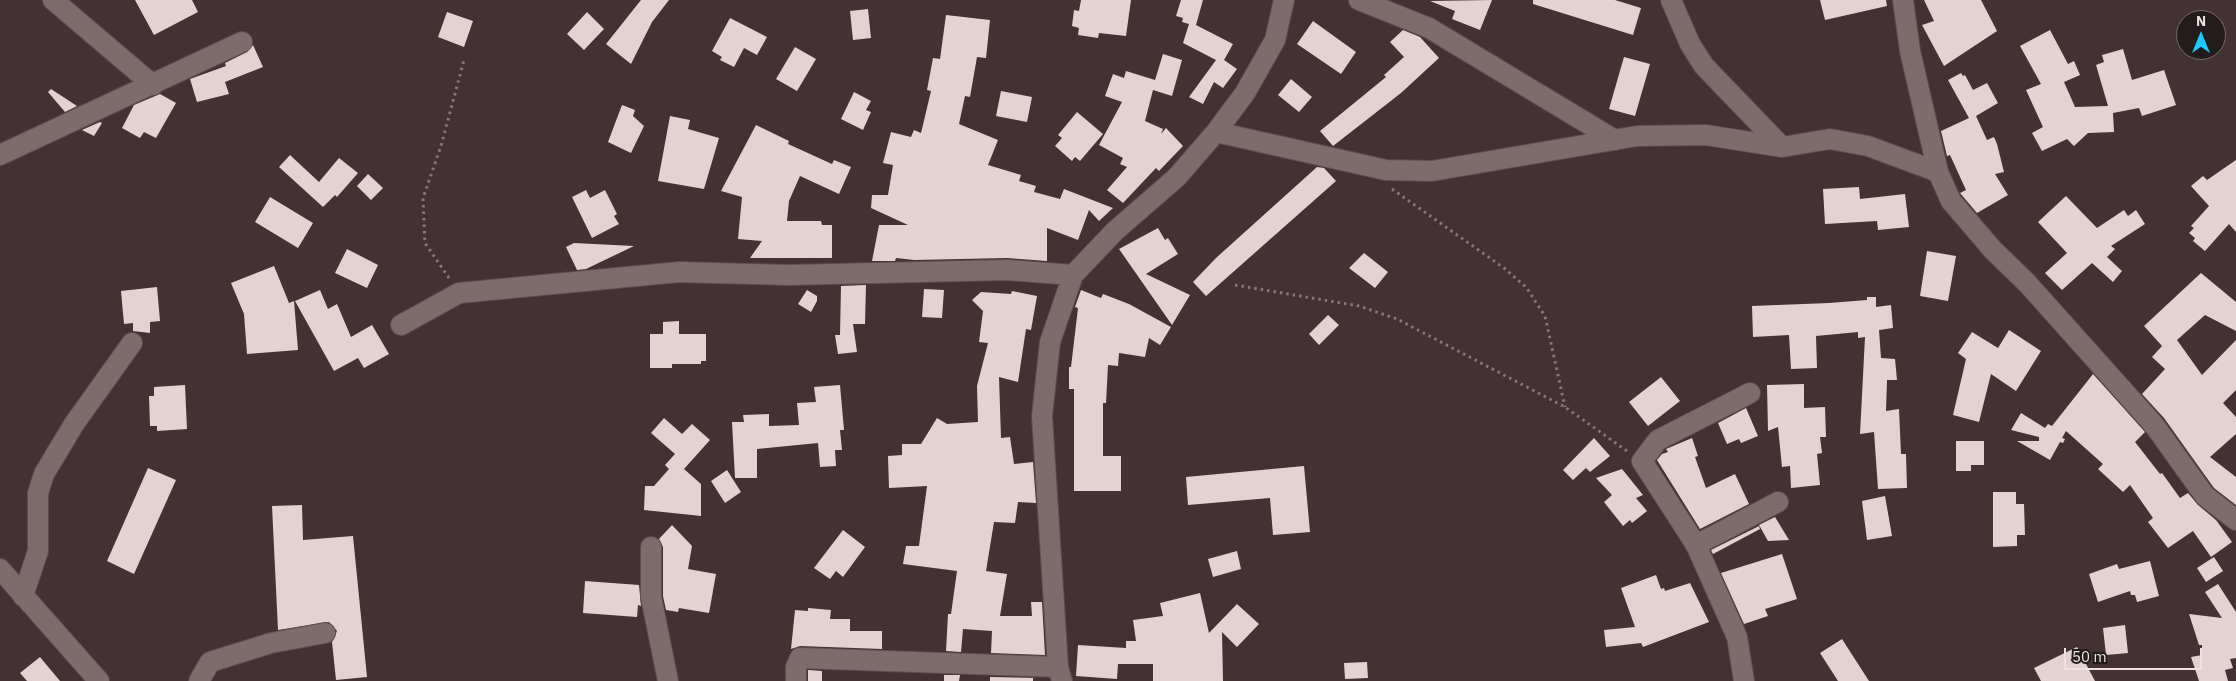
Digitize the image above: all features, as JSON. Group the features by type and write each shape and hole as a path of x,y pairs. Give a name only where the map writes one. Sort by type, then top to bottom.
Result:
{"street":[{"path":"53,0 153,85"},
{"path":"796,681 796,667 800,658 1060,674 1042,416 1050,342 1073,275 1115,232 1177,177 1216,132 1245,93 1275,40 1284,0"},
{"path":"1359,0 1429,28 1615,140"},
{"path":"1671,0 1690,44 1704,66 1782,147"},
{"path":"1903,0 1910,51 1938,172 1951,201 2154,425 2205,496 2236,520"},
{"path":"0,155 242,42"},
{"path":"1216,132 1386,170 1432,171 1637,136 1706,135 1782,147 1830,139 1868,146 1938,172"},
{"path":"401,324 459,293 679,272 788,275 1007,270 1073,275"},
{"path":"23,596 38,551 38,493 44,474 74,424 132,343"},
{"path":"1744,681 1737,637 1696,545 1642,461 1658,440 1750,393"},
{"path":"1696,545 1778,502"},
{"path":"651,546 650,597 668,681"},
{"path":"0,569 99,681"},
{"path":"198,681 210,662 272,643 325,634"}],"path":[{"path":"459,293 425,243 422,198 441,146 464,60"},
{"path":"1386,185 1504,268 1526,287 1546,316 1565,407"},
{"path":"1235,285 1360,306 1397,319 1565,407 1642,461"}],"building":[{"path":"135,0 192,0 198,12 154,35"},
{"path":"641,0 669,0 652,22 631,64 606,44"},
{"path":"1081,0 1131,0 1126,36 1099,33 1098,38 1078,35 1079,28 1072,26 1074,10 1079,11"},
{"path":"1181,0 1203,0 1196,25 1233,44 1224,60 1237,69 1223,88 1214,82 1203,104 1189,97 1216,60 1183,43 1189,24 1182,22 1183,18 1176,16"},
{"path":"1492,0 1480,30 1452,19 1455,11 1430,1"},
{"path":"1533,0 1615,0 1641,8 1633,35 1533,4"},
{"path":"1820,0 1886,0 1887,6 1825,20"},
{"path":"1924,0 1981,0 1997,31 1944,66 1922,25 1934,21"},
{"path":"868,9 871,38 853,40 850,11"},
{"path":"447,12 473,21 464,47 438,37"},
{"path":"587,12 604,29 584,50 567,34"},
{"path":"946,15 990,20 986,58 977,57 970,97 965,96 959,124 998,140 988,165 1021,175 1019,181 1036,186 1034,192 1060,199 1064,189 1113,208 1099,221 1089,210 1078,240 1047,228 1047,261 1007,258 914,260 896,258 895,261 872,261 879,225 908,225 871,208 872,195 888,195 893,165 883,163 891,132 911,137 914,130 921,133 931,91 927,90 933,58 940,59"},
{"path":"730,18 767,37 757,55 744,48 734,67 720,60 722,57 712,51"},
{"path":"1313,21 1356,52 1341,74 1297,44"},
{"path":"1403,30 1420,37 1439,58 1401,93 1333,146 1320,131 1386,77 1384,75 1404,57 1390,42"},
{"path":"2050,30 2068,64 2074,61 2080,75 2064,82 2075,107 2108,106 2096,65 2104,62 2102,55 2123,49 2132,80 2164,70 2176,105 2142,116 2139,108 2113,113 2114,132 2088,133 2074,146 2067,139 2042,151 2032,133 2043,127 2026,90 2041,84 2020,46"},
{"path":"253,45 263,67 225,82 229,94 197,102 190,79 226,66 225,63 247,52"},
{"path":"795,47 816,59 797,91 776,79"},
{"path":"1163,54 1182,60 1172,96 1153,90 1145,121 1163,129 1161,134 1166,128 1183,146 1159,171 1156,168 1123,203 1107,190 1127,167 1120,164 1123,158 1099,145 1122,102 1105,96 1113,74 1124,78 1126,71 1155,80"},
{"path":"1624,57 1650,64 1635,116 1609,109"},
{"path":"1961,73 1963,76 1965,75 1973,90 1987,83 1998,103 1976,116 1987,140 1994,137 1997,144 2004,172 1995,174 2008,195 1977,213 1960,193 1966,190 1950,155 1947,156 1941,131 1969,118 1948,80"},
{"path":"1291,79 1312,97 1299,112 1278,95"},
{"path":"51,89 77,106 65,112 48,92"},
{"path":"1001,91 1032,97 1027,122 996,116"},
{"path":"854,92 871,101 866,110 871,112 863,130 841,119"},
{"path":"160,94 176,103 156,138 144,132 140,138 122,128 134,105"},
{"path":"622,105 635,110 633,116 644,126 631,153 608,142"},
{"path":"1077,112 1103,134 1080,161 1075,157 1072,161 1055,146 1062,138 1058,135"},
{"path":"670,116 690,120 688,129 719,138 704,189 658,181"},
{"path":"100,122 102,123 94,136 82,130"},
{"path":"756,125 789,141 788,144 832,164 834,160 851,167 839,194 800,176 789,201 787,221 821,221 822,225 832,225 832,258 750,258 762,241 738,239 742,197 721,191"},
{"path":"290,155 319,182 339,158 358,173 337,197 335,195 323,207 279,167"},
{"path":"2236,160 2236,232 2229,224 2205,251 2193,241 2195,238 2189,233 2194,228 2191,226 2209,206 2191,186 2203,176 2207,180"},
{"path":"1317,167 1324,168 1336,181 1206,296 1193,282 1216,258"},
{"path":"368,174 383,188 371,200 357,186"},
{"path":"1859,187 1860,199 1905,194 1909,227 1878,230 1877,221 1825,224 1823,189"},
{"path":"586,190 590,198 605,190 617,214 614,216 619,224 592,238 572,197"},
{"path":"2066,196 2097,228 2124,210 2128,216 2136,210 2145,224 2111,246 2115,249 2107,257 2122,271 2113,282 2092,263 2062,290 2045,273 2067,253 2038,222"},
{"path":"270,197 313,223 298,248 255,222"},
{"path":"1158,228 1165,240 1168,238 1178,254 1146,274 1190,295 1172,325 1119,249"},
{"path":"574,243 634,246 586,269 577,270 566,247"},
{"path":"347,249 378,265 367,288 335,273"},
{"path":"1927,251 1956,256 1948,301 1920,296"},
{"path":"1364,253 1388,272 1375,288 1349,268"},
{"path":"274,266 289,303 294,301 298,350 247,354 244,314 231,283"},
{"path":"2201,273 2236,302 2236,331 2205,315 2177,340 2202,375 2236,340 2236,390 2223,403 2236,417 2236,434 2210,457 2236,477 2236,505 2214,488 2164,418 2142,394 2165,369 2152,357 2162,346 2144,326"},
{"path":"866,285 865,324 853,324 857,352 838,354 835,335 840,335 841,286"},
{"path":"157,287 160,321 150,322 150,333 133,331 133,323 124,324 121,291"},
{"path":"924,289 944,290 942,318 922,317"},
{"path":"320,290 328,309 337,304 351,337 372,325 389,354 364,368 358,358 334,371 295,301"},
{"path":"807,290 817,296 817,301 811,312 798,304"},
{"path":"1081,290 1101,298 1103,294 1129,304 1171,327 1160,345 1149,338 1145,357 1119,353 1118,366 1108,365 1106,403 1103,403 1103,456 1121,456 1121,491 1074,491 1074,389 1069,389 1069,367 1071,367 1078,308 1075,307"},
{"path":"1012,291 1037,296 1031,330 1026,329 1018,382 999,377 1001,438 1010,437 1014,464 1033,462 1036,503 1018,502 1015,523 994,522 986,571 1007,574 1000,616 1032,616 1031,602 1042,602 1045,655 991,653 992,631 963,629 961,652 946,651 948,614 951,614 957,571 903,564 906,546 919,546 927,486 889,488 888,456 902,455 902,444 921,444 937,418 947,424 978,422 977,386 988,343 979,342 983,311 972,300 981,292 1011,294"},
{"path":"1867,297 1876,297 1876,307 1891,305 1893,328 1879,330 1881,358 1895,359 1897,380 1887,380 1886,411 1899,409 1901,454 1906,454 1907,488 1878,489 1874,432 1860,434 1865,337 1858,338 1858,332 1816,336 1817,368 1791,369 1789,335 1753,337 1752,306 1829,303 1867,300"},
{"path":"1328,315 1339,325 1319,345 1309,334"},
{"path":"679,321 679,334 706,334 706,361 701,361 701,364 672,364 672,368 650,368 650,334 663,334 663,322"},
{"path":"2009,330 2041,351 2016,391 1991,374 1979,422 1953,415 1966,359 1958,353 1972,332 1998,348"},
{"path":"2093,374 2145,432 2135,442 2160,474 2162,473 2180,498 2188,493 2198,505 2216,520 2232,542 2211,557 2193,531 2168,548 2148,522 2153,518 2130,485 2123,492 2098,469 2103,464 2066,431 2062,438 2065,439 2063,443 2060,442 2050,460 2017,441 2039,441 2039,437 2011,430 2021,413 2045,428 2048,424 2052,426"},
{"path":"1661,377 1680,401 1648,426 1629,402"},
{"path":"1804,384 1804,408 1825,407 1826,437 1820,437 1822,453 1817,454 1820,485 1791,488 1790,466 1782,467 1778,427 1768,431 1767,385"},
{"path":"185,385 187,429 157,431 157,426 150,426 149,396 154,396 154,387"},
{"path":"840,385 844,430 840,430 842,450 835,450 836,466 820,467 818,443 757,449 757,478 735,478 732,422 744,422 743,415 769,414 769,426 799,425 797,403 816,402 814,387"},
{"path":"1746,408 1758,436 1741,443 1739,439 1727,444 1718,423"},
{"path":"664,418 682,434 692,424 710,440 684,469 701,484 701,516 644,510 645,486 654,486 669,469 665,465 675,454 651,433"},
{"path":"1594,438 1610,456 1590,472 1586,468 1573,480 1563,470"},
{"path":"1692,438 1698,456 1695,457 1706,488 1735,474 1749,504 1700,529 1657,460 1662,454 1668,452 1666,449"},
{"path":"1956,441 1984,441 1984,465 1971,465 1971,471 1956,471"},
{"path":"1304,466 1310,532 1273,535 1270,498 1188,505 1186,477"},
{"path":"148,468 176,480 134,574 107,561"},
{"path":"1622,469 1643,495 1636,498 1647,511 1632,523 1630,520 1623,526 1604,502 1612,495 1596,478"},
{"path":"727,470 741,492 725,503 711,481"},
{"path":"1993,492 2016,492 2016,504 2024,504 2025,535 2017,535 2017,546 1993,547"},
{"path":"1885,496 1892,536 1867,540 1862,501"},
{"path":"302,505 303,540 353,536 367,677 336,680 332,642 337,631 329,622 278,630 272,506"},
{"path":"1775,517 1789,540 1768,541 1759,525"},
{"path":"672,525 692,546 688,569 716,574 709,613 679,608 678,612 666,610 663,596 663,547 659,539"},
{"path":"1759,526 1760,529 1713,554 1711,550"},
{"path":"843,530 865,547 843,577 836,571 830,579 814,568"},
{"path":"1237,551 1241,569 1213,577 1208,559"},
{"path":"1782,554 1797,599 1765,609 1768,616 1744,624 1721,573"},
{"path":"2214,557 2223,571 2206,582 2197,568"},
{"path":"2150,561 2159,596 2137,602 2135,595 2131,595 2130,591 2098,602 2089,574 2117,564 2119,569"},
{"path":"1656,575 1661,589 1664,588 1665,591 1690,583 1709,622 1643,647 1641,643 1606,647 1604,630 1635,627 1621,588"},
{"path":"585,581 639,585 641,606 638,605 637,617 583,613"},
{"path":"2218,584 2236,612 2236,658 2230,659 2233,668 2225,670 2228,681 2199,681 2191,657 2202,655 2200,649 2202,645 2199,645 2189,614 2222,618 2205,592"},
{"path":"1200,593 1209,633 1237,604 1259,624 1237,647 1222,632 1223,681 1153,681 1153,664 1118,664 1117,679 1076,676 1078,645 1126,648 1126,641 1136,641 1133,620 1163,616 1160,603"},
{"path":"808,608 831,610 830,619 850,619 850,631 882,631 882,649 800,646 791,649 795,610 808,611"},
{"path":"2125,625 2128,653 2106,655 2103,628"},
{"path":"1842,639 1869,681 1838,681 1820,653"},
{"path":"2077,647 2095,681 2041,681 2034,668"},
{"path":"40,657 60,681 27,681 20,673"},
{"path":"1367,662 1368,678 1345,679 1344,663"},
{"path":"808,670 822,671 822,681 808,681"},
{"path":"944,675 960,675 959,681 944,681"},
{"path":"990,677 1039,678 1033,678 1033,681 990,681"}]}
